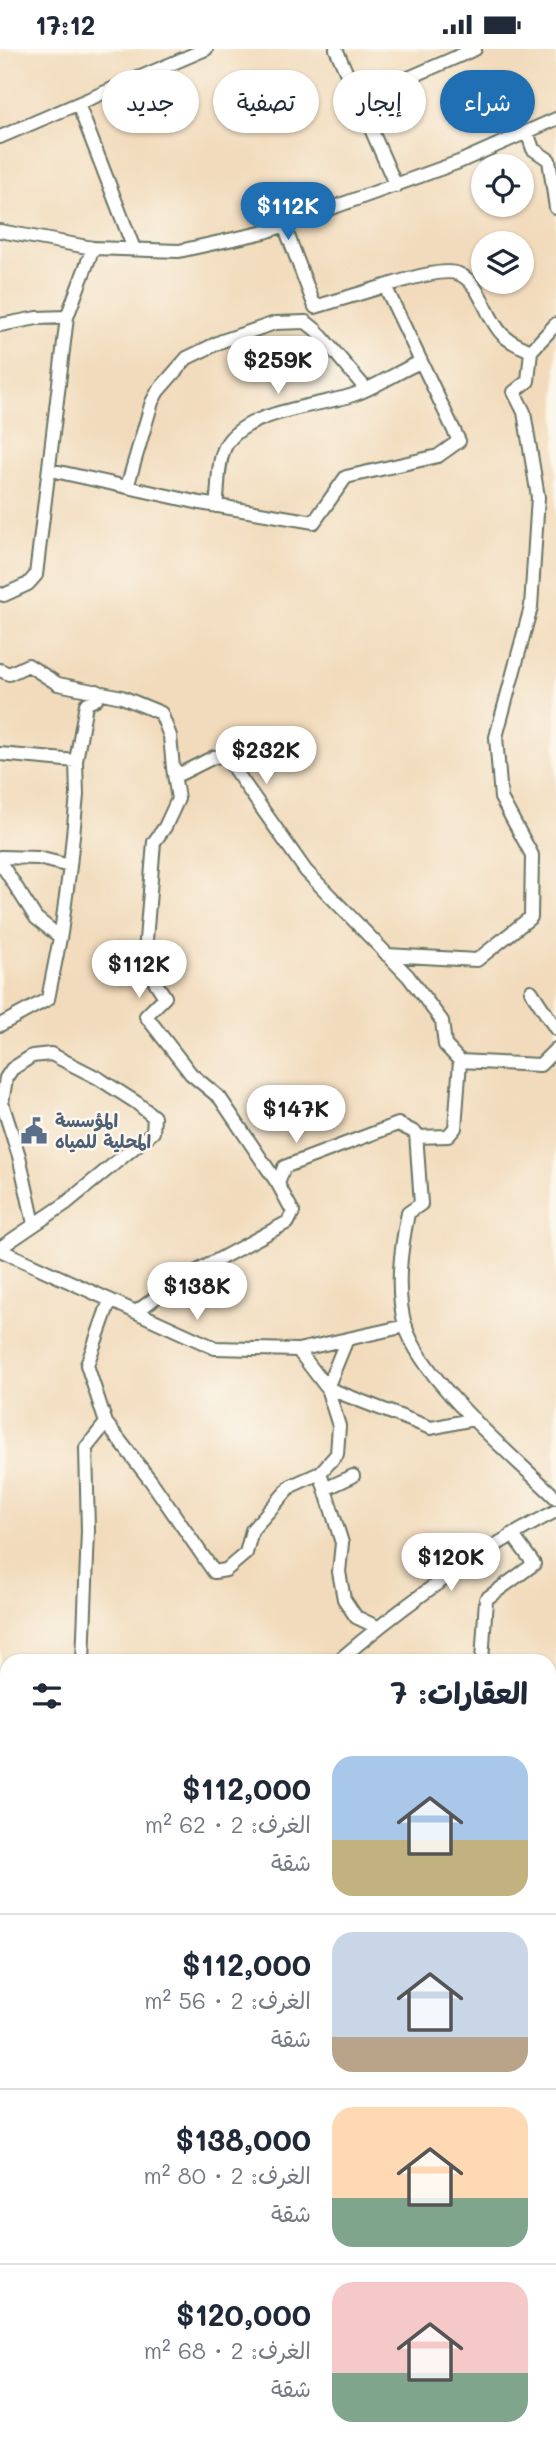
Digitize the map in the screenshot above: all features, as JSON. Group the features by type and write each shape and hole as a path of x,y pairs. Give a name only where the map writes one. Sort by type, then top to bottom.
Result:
{"street":[{"path":"0,137 206,49"},
{"path":"336,49 345,70"},
{"path":"426,70 475,49"},
{"path":"79,104 134,249"},
{"path":"535,129 556,120"},
{"path":"373,133 396,186"},
{"path":"0,231 93,248 179,251 265,232 396,186 525,133"},
{"path":"527,133 533,149 553,164 556,208"},
{"path":"284,225 315,307 412,279 446,273 458,274 469,281 503,335 531,351"},
{"path":"0,594 4,595 28,584 36,575 67,317 93,248"},
{"path":"50,470 216,506 314,522 346,477 438,456 459,441 385,286"},
{"path":"0,325 37,318 67,317"},
{"path":"127,487 148,412 158,391 187,358 222,341 275,323 306,322 316,330 366,389"},
{"path":"387,955 477,960 531,917 532,855 501,798 496,737 531,607 538,497 524,412 514,392 528,381 531,351 556,324"},
{"path":"216,506 225,446 235,434 251,423 286,410 352,395 399,370 421,362"},
{"path":"0,670 9,674 28,666 58,684 122,697 161,713 170,736 178,799 165,827 154,842 144,965 165,997 146,1016 191,1074 220,1098 278,1184 293,1212 288,1222 177,1283 136,1313"},
{"path":"0,1025 48,999 71,866 77,795 76,761 86,703 96,699 97,691"},
{"path":"0,754 76,761"},
{"path":"173,768 180,774 214,757 225,756 306,871 408,976 442,1021 445,1045 460,1062 455,1128 448,1136 417,1137"},
{"path":"60,937 36,918 0,859 38,858 71,866"},
{"path":"531,991 556,1029"},
{"path":"460,1062 540,1065 556,1049"},
{"path":"34,1224 19,1156 2,1103 3,1092 6,1078 22,1061 32,1056 51,1054 98,1078 137,1103 154,1117 153,1132 65,1205 0,1249 215,1348 298,1350 405,1326"},
{"path":"278,1184 284,1167 398,1124 416,1133 421,1204 408,1213 401,1249 401,1297 405,1326 425,1365 474,1419 556,1498"},
{"path":"110,1300 87,1365 106,1423 151,1481 214,1572 226,1570 246,1553 251,1530 291,1486 320,1473 337,1454 339,1426 327,1388 298,1350"},
{"path":"327,1388 347,1339"},
{"path":"327,1388 431,1428 474,1419"},
{"path":"83,1654 88,1531 86,1448 106,1423"},
{"path":"320,1473 342,1543 340,1572 344,1599 356,1617 377,1627"},
{"path":"325,1489 353,1476"},
{"path":"346,1654 427,1589 512,1534 556,1511"},
{"path":"482,1654 486,1599 534,1563 512,1534"}],"place":[{"name":"المؤسسة المحلية للمياه","path":"34,1131"}]}
